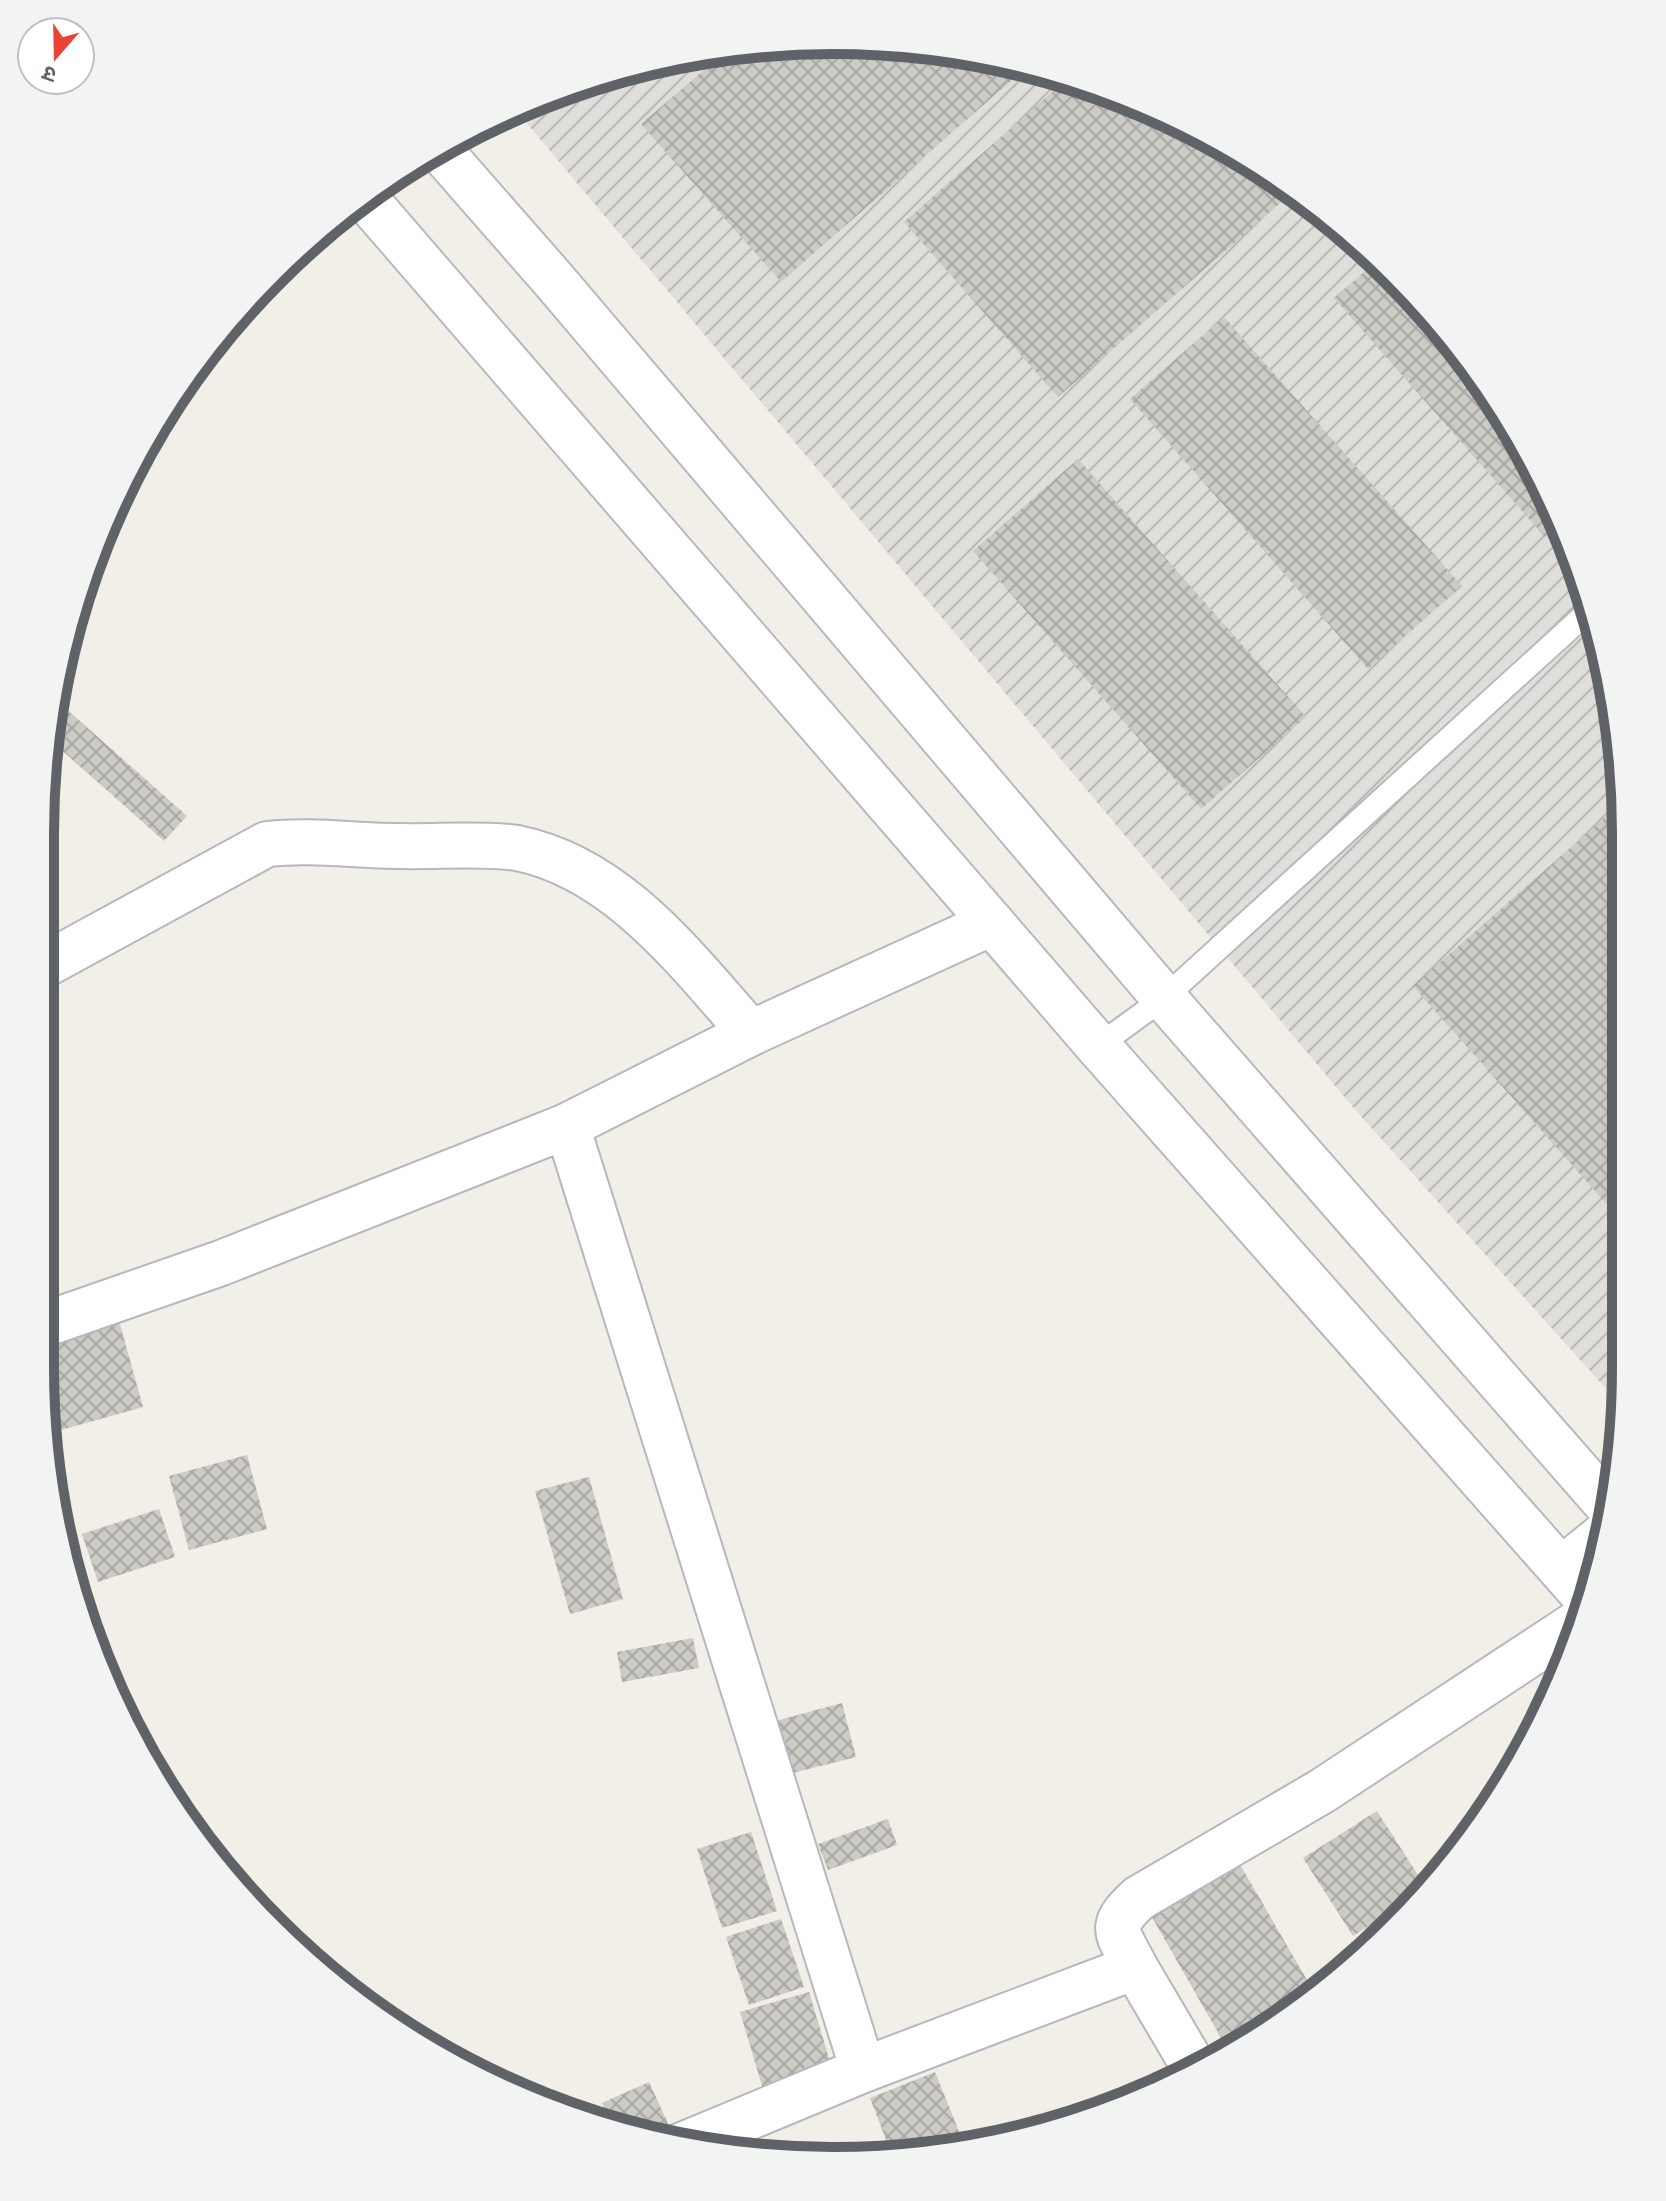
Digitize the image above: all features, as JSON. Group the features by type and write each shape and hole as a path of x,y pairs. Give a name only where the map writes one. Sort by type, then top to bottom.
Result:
{"street":[{"path":"446,157 1164,998 1601,1497"},
{"path":"372,206 1098,1046 1576,1585"},
{"path":"54,960 267,844 301,840 387,846 514,848 556,858 606,888 659,929 751,1033"},
{"path":"54,1321 221,1263 567,1126 751,1033 992,923"},
{"path":"567,1126 863,2070"},
{"path":"1190,2060 1119,1935 1121,1914 1139,1898 1322,1791 1566,1630"},
{"path":"705,2136 863,2070 1135,1967"}],"lane":[{"path":"1098,1046 1164,998 1581,618"}],"shaded area":[{"path":"833,54 935,61 985,69 1083,95 1131,113 1222,158 1266,185 1347,247 1419,319 1481,400 1532,488 1571,583 1597,681 1605,731 1612,833 1611,1394 1358,1113 523,118 583,95 631,81 731,61"}],"building":[{"path":"833,54 884,56 935,61 1016,76 781,282 641,124 711,64 731,61"},
{"path":"1057,88 1131,113 1178,134 1285,199 1058,397 904,222"},
{"path":"1369,268 1419,319 1481,400 1508,444 1551,531 1545,537 1334,298"},
{"path":"1224,317 1462,586 1368,669 1130,399"},
{"path":"1078,459 1306,717 1201,809 973,551"},
{"path":"65,708 187,816 164,841 59,748"},
{"path":"1611,812 1612,1210 1413,986"},
{"path":"118,1317 143,1407 61,1430 56,1411 54,1335"},
{"path":"247,1455 267,1529 189,1550 169,1476"},
{"path":"589,1477 623,1599 570,1614 535,1491"},
{"path":"159,1509 175,1557 98,1582 82,1534"},
{"path":"693,1638 699,1668 622,1682 617,1652"},
{"path":"842,1703 856,1757 781,1776 768,1723"},
{"path":"1377,1811 1421,1880 1390,1912 1353,1936 1303,1858"},
{"path":"888,1819 897,1845 828,1870 818,1844"},
{"path":"751,1832 777,1911 722,1928 697,1849"},
{"path":"1238,1861 1309,1984 1223,2042 1149,1912"},
{"path":"781,1919 804,1987 749,2005 726,1937"},
{"path":"809,1992 832,2068 763,2089 740,2012"},
{"path":"935,2072 961,2136 888,2145 870,2098"},
{"path":"649,2082 670,2128 606,2113 602,2103"}]}
